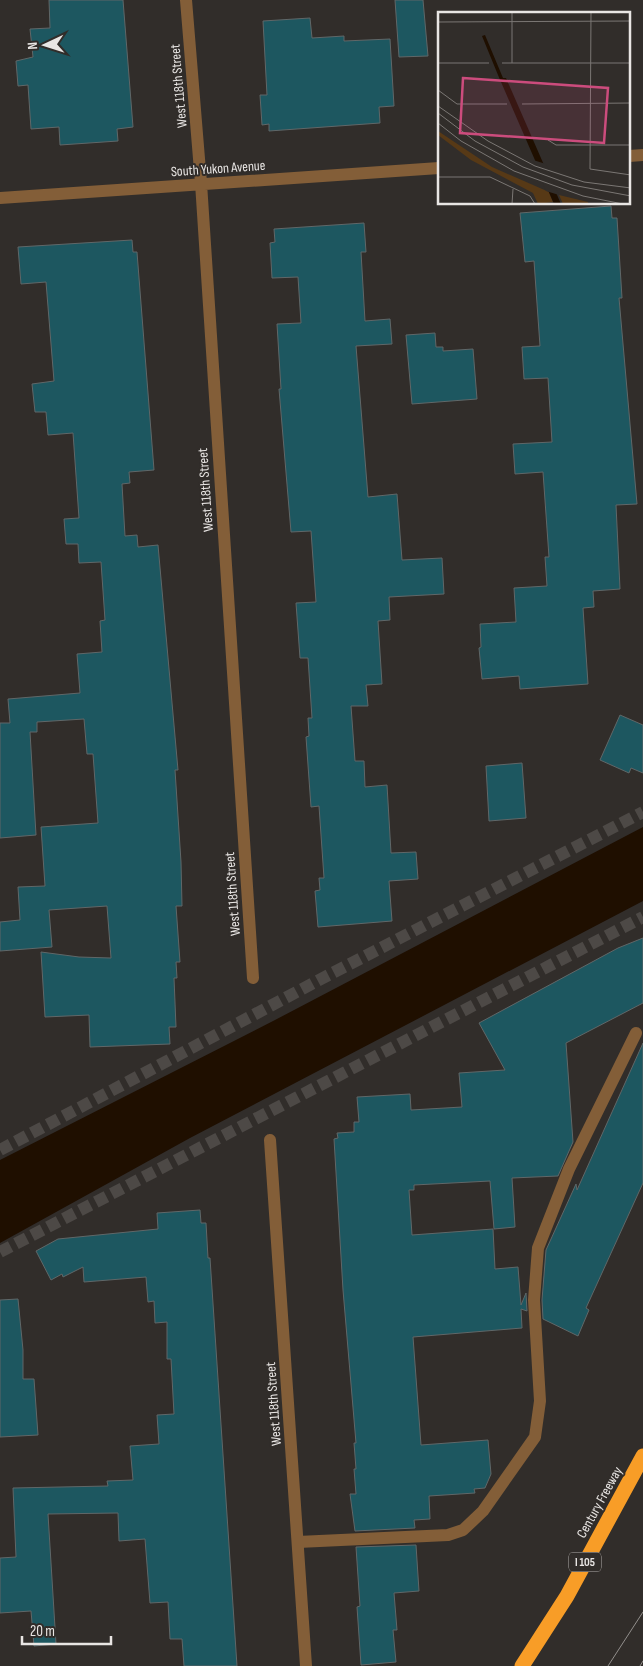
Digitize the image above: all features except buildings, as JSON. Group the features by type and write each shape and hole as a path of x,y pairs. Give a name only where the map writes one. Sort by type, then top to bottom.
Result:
{"highway":[{"name":"Century Freeway","path":"522,1666 566,1596 643,1456"}],"street":[{"name":"West 118th Street","path":"186,0 253,978"},
{"path":"630,156 643,155"},
{"name":"South Yukon Avenue","path":"0,198 438,168"},
{"path":"298,1542 448,1535 463,1530 483,1511 535,1437 540,1401 534,1300 538,1248 569,1169 636,1033"},
{"name":"West 118th Street","path":"270,1140 306,1666"}],"shaded area":[{"path":"643,827 643,901 190,1138 0,1243 0,1160 275,1020"}],"tunnel":[{"path":"0,1150 321,979 643,812"},
{"path":"0,1252 643,917"}],"tram line":[{"path":"608,1666 643,1612"},
{"path":"640,1666 643,1661"}]}
